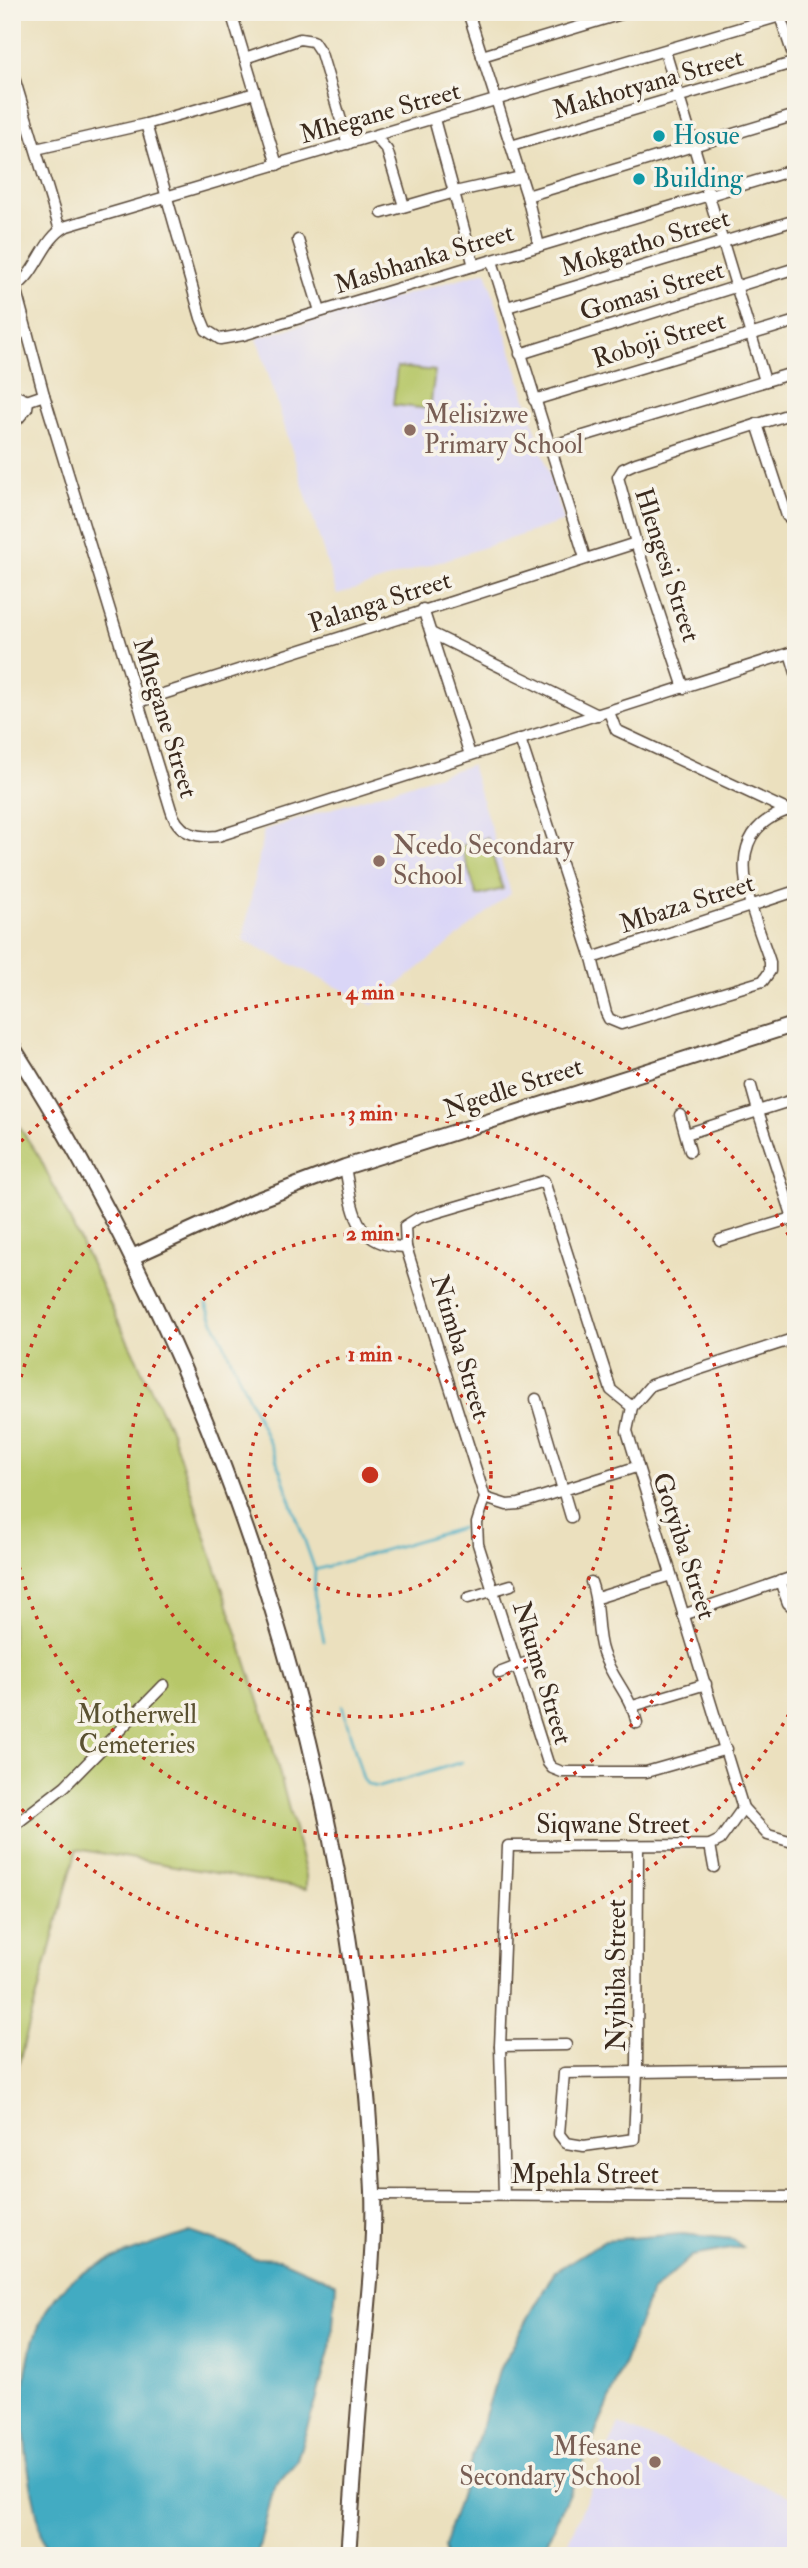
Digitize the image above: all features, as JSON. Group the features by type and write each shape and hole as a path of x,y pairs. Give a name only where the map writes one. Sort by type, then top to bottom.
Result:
{"main road":[{"name":"Ngedle Street","path":"132,1257 255,1201 345,1167 796,1024"},
{"path":"12,1046 132,1257 182,1365 229,1480 258,1558 290,1664 334,1852 350,1942 373,2195 348,2556"}],"street":[{"name":"Mhegane Street","path":"231,12 276,165"},
{"name":"Mhegane Street","path":"468,12 496,101"},
{"path":"482,56 628,12"},
{"name":"Mhegane Street","path":"793,652 218,836 197,836 180,828 174,819 44,396 14,287 27,276 60,230 665,51 779,14 794,12"},
{"path":"779,14 796,63"},
{"path":"245,58 300,39 313,41 321,53 348,144"},
{"path":"665,51 706,196 765,382"},
{"name":"Makhotyana Street","path":"511,146 796,63"},
{"path":"12,71 60,230"},
{"path":"36,149 146,124 255,93"},
{"path":"496,101 527,196 539,246"},
{"path":"527,196 796,115"},
{"path":"434,119 474,266"},
{"path":"146,124 169,197"},
{"path":"375,136 387,150 404,206"},
{"name":"Masbhanka Street","path":"169,197 201,318 212,336 230,339 796,169"},
{"path":"382,213 455,191 521,177"},
{"name":"Mokgatho Street","path":"507,307 796,220"},
{"name":"Masbhanka Street","path":"298,240 320,311"},
{"path":"492,261 585,558"},
{"name":"Gomasi Street","path":"520,354 796,268"},
{"name":"Roboji Street","path":"534,400 796,321"},
{"path":"12,336 27,331"},
{"path":"550,446 796,372"},
{"path":"12,394 27,401"},
{"path":"12,406 44,396"},
{"path":"12,426 27,408 27,401"},
{"name":"Hlengesi Street","path":"684,688 618,483 623,469 796,412"},
{"path":"757,424 787,516 796,524"},
{"name":"Palanga Street","path":"138,702 636,543"},
{"path":"423,609 470,755"},
{"path":"431,633 598,715"},
{"path":"793,652 796,673"},
{"path":"609,712 616,730 793,811"},
{"path":"520,739 592,958 606,1013 610,1019 621,1024 763,981 770,971 770,962 743,875 747,847 765,822 793,811"},
{"name":"Mbaza Street","path":"592,958 796,891"},
{"path":"720,1240 795,1221 751,1086"},
{"path":"686,1134 796,1099"},
{"path":"680,1115 690,1151"},
{"path":"345,1167 355,1214 368,1237 385,1245 406,1247"},
{"name":"Ntimba Street","path":"485,1498 406,1247 404,1233 409,1223 544,1181 611,1390 632,1407"},
{"path":"632,1407 642,1392 665,1378 796,1338"},
{"path":"536,1399 571,1517"},
{"name":"Gotyiba Street","path":"632,1407 627,1431 636,1467 727,1749 743,1808 768,1835 796,1843"},
{"path":"485,1498 512,1505 636,1467"},
{"name":"Nkume Street","path":"485,1498 477,1536 520,1666 548,1763 556,1770 646,1772 727,1749"},
{"path":"597,1598 671,1575"},
{"path":"683,1615 796,1576"},
{"path":"780,1581 788,1603 796,1610"},
{"path":"591,1582 597,1598 604,1658 633,1706 637,1723"},
{"path":"468,1598 511,1585"},
{"path":"499,1672 533,1660"},
{"path":"633,1706 706,1684"},
{"path":"12,1827 65,1786 164,1685"},
{"name":"Siqwane Street","path":"500,2046 508,1846 710,1845 720,1840 743,1808"},
{"path":"710,1845 714,1867"},
{"name":"Nyibiba Street","path":"638,1846 637,2072 796,2070"},
{"path":"504,2196 500,2046 566,2045"},
{"path":"637,2072 635,2139 584,2146 566,2143 559,2134 564,2073 637,2072"},
{"name":"Mpehla Street","path":"373,2195 796,2197"}],"shaded area":[{"name":"Melisizwe Primary School","path":"486,271 564,521 337,595 257,338"},
{"name":"Ncedo Secondary School","path":"471,765 511,893 373,1005 243,940 264,830"},
{"name":"Mfesane Secondary School","path":"619,2424 796,2499 796,2556 562,2556"}],"green space":[{"path":"397,367 435,371 430,409 393,405"},
{"path":"487,838 503,889 477,896 461,846"},
{"name":"Motherwell Cemeteries","path":"12,1116 40,1158 172,1433 268,1729 306,1875 306,1889 77,1849 12,2088"}],"water":[{"path":"190,2232 234,2247 253,2258 280,2259 336,2284 332,2340 316,2401 296,2462 274,2487 257,2556 47,2556 31,2486 24,2413 25,2377 33,2343 46,2312 67,2284 78,2276 126,2254"},
{"path":"682,2234 732,2239 743,2247 692,2256 651,2292 607,2407 541,2556 446,2556 444,2547 500,2368 554,2272 605,2240"}],"waterway":[{"path":"206,1304 275,1456 315,1570 461,1528"},
{"path":"315,1570 314,1594 324,1641"},
{"path":"342,1705 363,1779 368,1785 379,1787 462,1762"}],"place":[{"name":"Hosue","path":"659,136"},
{"name":"Building","path":"639,179"},
{"name":"Melisizwe Primary School","path":"410,430"},
{"name":"Ncedo Secondary School","path":"379,861"},
{"name":"Mfesane Secondary School","path":"655,2462"}]}
